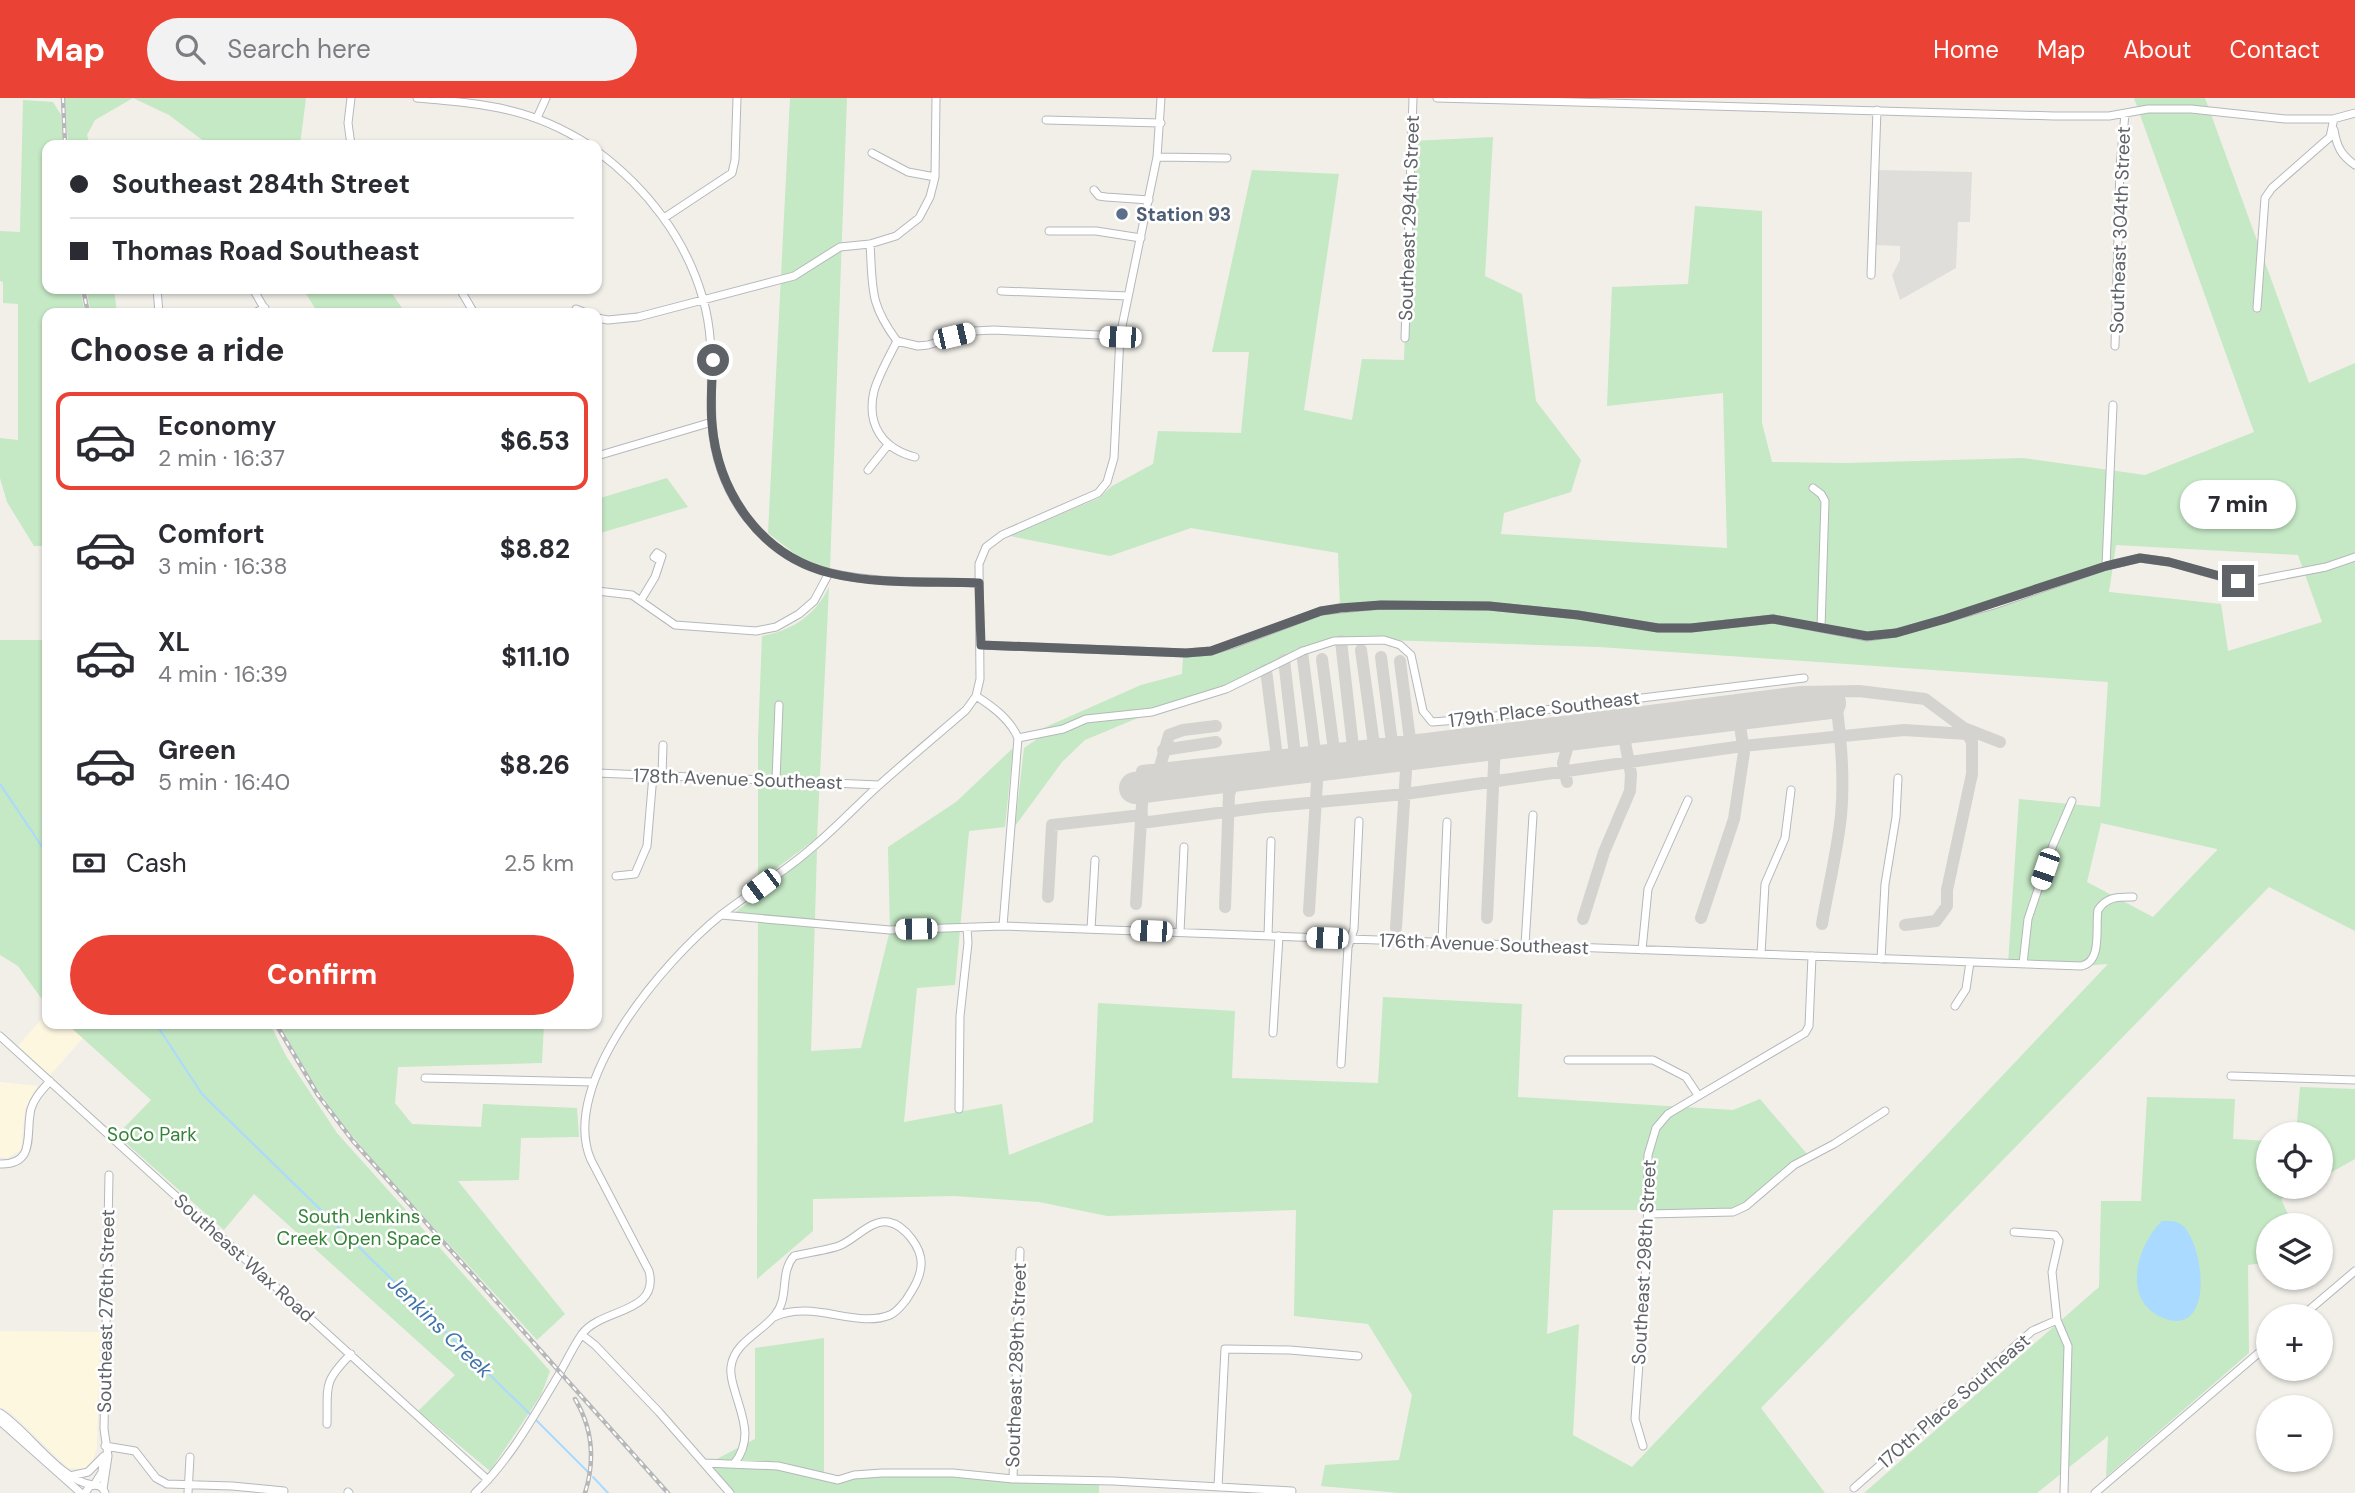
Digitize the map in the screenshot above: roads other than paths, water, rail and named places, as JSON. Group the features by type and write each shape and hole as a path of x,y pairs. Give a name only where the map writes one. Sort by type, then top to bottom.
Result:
{"street":[{"path":"350,140 348,123 351,98"},
{"path":"416,98 488,104 537,118 579,140"},
{"path":"537,118 546,98"},
{"path":"664,218 732,173 735,160 737,98"},
{"path":"602,319 629,319 794,276 840,247 870,244 897,236 919,218 930,197 935,177 936,98"},
{"path":"475,1493 488,1480 535,1414 582,1335 597,1320 630,1308 644,1298 649,1289 650,1278 588,1153 584,1125 593,1082 612,1043 654,985 692,942 721,915 807,852 966,710 975,696 980,679 979,583 981,556 990,542 1098,493 1107,482 1114,458 1120,337 1157,157 1161,98"},
{"name":"Southeast 294th Street","path":"1405,338 1413,98"},
{"path":"1437,98 1736,102 1802,108 2054,116 2109,116 2148,109 2191,109 2333,121 2355,113"},
{"path":"1802,108 1803,98"},
{"path":"1871,275 1877,110"},
{"name":"Southeast 304th Street","path":"2115,346 2124,114"},
{"path":"1046,120 1161,123"},
{"path":"2333,121 2336,143 2342,155 2355,165"},
{"path":"2257,308 2265,198 2272,188 2330,137 2333,121"},
{"path":"872,153 908,172 935,177"},
{"path":"602,155 646,195 664,218 679,241 703,298 713,360 712,422 718,460 726,486 747,519 773,545 800,561 829,573 870,579 979,583"},
{"path":"1157,157 1227,158"},
{"path":"1094,190 1106,197 1149,200"},
{"path":"1049,231 1097,231 1141,238"},
{"path":"870,244 876,307 881,320 897,341 910,345 928,345 974,331 993,330 1120,337"},
{"path":"1001,291 1128,296"},
{"path":"897,341 874,391 873,401 878,431 888,446 901,454 915,457"},
{"path":"2106,566 2113,405"},
{"path":"602,455 712,422"},
{"path":"868,470 888,446"},
{"path":"1813,488 1825,501 1821,628"},
{"path":"981,645 1186,653 1211,651 1329,609 1381,605 1489,606 1578,615 1658,628 1691,628 1773,619 1867,636 1896,633 1994,605 2106,566 2140,558 2169,562 2229,579 2259,581 2326,567 2355,557"},
{"path":"641,600 658,572 659,561"},
{"path":"602,591 624,593 641,600 663,619 675,625 756,631 776,627 800,614 814,601 829,573"},
{"name":"179th Place Southeast","path":"1018,738 1063,729 1086,719 1152,712 1226,689 1303,651 1334,641 1384,640 1400,645 1411,655 1423,711 1432,722 1804,678"},
{"path":"975,696 1001,715 1013,727 1018,738 1003,926"},
{"path":"776,780 779,705"},
{"path":"662,775 663,745"},
{"name":"178th Avenue Southeast","path":"602,773 879,785"},
{"path":"616,876 635,874 647,846 653,775"},
{"path":"1881,959 1885,884 1896,817 1898,778"},
{"path":"1761,954 1765,884 1785,838 1791,790"},
{"path":"1642,950 1648,890 1688,800"},
{"path":"2023,964 2028,919 2053,845 2072,801"},
{"path":"1525,945 1533,815"},
{"path":"1341,1064 1348,947 1354,929 1359,821"},
{"path":"1442,942 1447,822"},
{"path":"1268,936 1271,841"},
{"path":"1180,932 1184,847"},
{"path":"1091,929 1096,860"},
{"name":"176th Avenue Southeast","path":"721,915 890,930 1003,926 2081,966 2089,964 2093,958 2098,910 2101,905 2115,897 2133,897"},
{"path":"959,1109 960,1016 968,943 967,928"},
{"path":"1273,1033 1279,936"},
{"name":"Southeast 298th Street","path":"1643,1446 1635,1419 1649,1214 1648,1155 1657,1128 1668,1114 1805,1033 1809,1026 1812,956"},
{"path":"1955,1006 1966,989 1970,962"},
{"name":"Southeast Wax Road","path":"0,1036 488,1480"},
{"path":"1568,1060 1653,1060 1686,1077 1698,1095"},
{"path":"2231,1076 2355,1080"},
{"path":"425,1078 593,1082"},
{"path":"0,1164 19,1160 27,1146 34,1100 50,1081"},
{"path":"1649,1214 1733,1212 1746,1206 1794,1165 1834,1144 1885,1111"},
{"name":"Southeast 276th Street","path":"94,1485 102,1472 105,1446 109,1175"},
{"path":"734,1464 743,1453 747,1436 730,1374 733,1356 738,1348 774,1317 789,1312 821,1311 860,1318 890,1315 901,1306 917,1284 921,1266 919,1251 907,1233 891,1222 881,1222 855,1235 840,1247 794,1256 786,1269 784,1294 774,1317"},
{"path":"2014,1232 2055,1235 2059,1241 2052,1272 2057,1320 2068,1346 2064,1493"},
{"name":"Southeast 289th Street","path":"1013,1479 1020,1251"},
{"path":"2316,1304 2355,1271"},
{"name":"170th Place Southeast","path":"1854,1488 2032,1331 2057,1320"},
{"path":"582,1335 596,1345 730,1493"},
{"path":"1218,1487 1225,1349 1290,1350 1359,1356"},
{"path":"327,1424 330,1376 351,1354"},
{"path":"2095,1493 2256,1355"},
{"path":"0,1413 70,1476 105,1491"},
{"path":"0,1421 83,1493 94,1485"},
{"path":"105,1446 135,1451 159,1481 167,1484 188,1489 284,1492"},
{"name":"Southeast 276th Street","path":"105,1446 108,1456 105,1491"},
{"path":"70,1476 88,1472 103,1457"},
{"path":"188,1489 190,1457"},
{"path":"705,1463 778,1466 838,1480 861,1474 953,1473 1013,1479 1113,1481 1292,1491"}],"water":[{"path":"2162,1221 2182,1225 2190,1235 2200,1268 2198,1302 2192,1314 2181,1320 2166,1319 2152,1312 2143,1301 2138,1288 2137,1274 2145,1245"}],"waterway":[{"name":"Jenkins Creek","path":"0,784 42,847"},
{"name":"Jenkins Creek","path":"159,1029 202,1094 532,1416"},
{"name":"Jenkins Creek","path":"536,1420 588,1472"},
{"name":"Jenkins Creek","path":"593,1477 608,1493"}],"railway":[{"path":"63,98 65,140"},
{"path":"84,294 87,308"},
{"path":"279,1029 318,1095 353,1141 668,1493"},
{"path":"575,1399 589,1433 591,1457 585,1493"}],"place":[{"name":"Station 93","path":"1122,214"}],"park label":[{"name":"SoCo Park","path":"152,1134"},
{"name":"South Jenkins Creek Open Space","path":"359,1227"}]}
